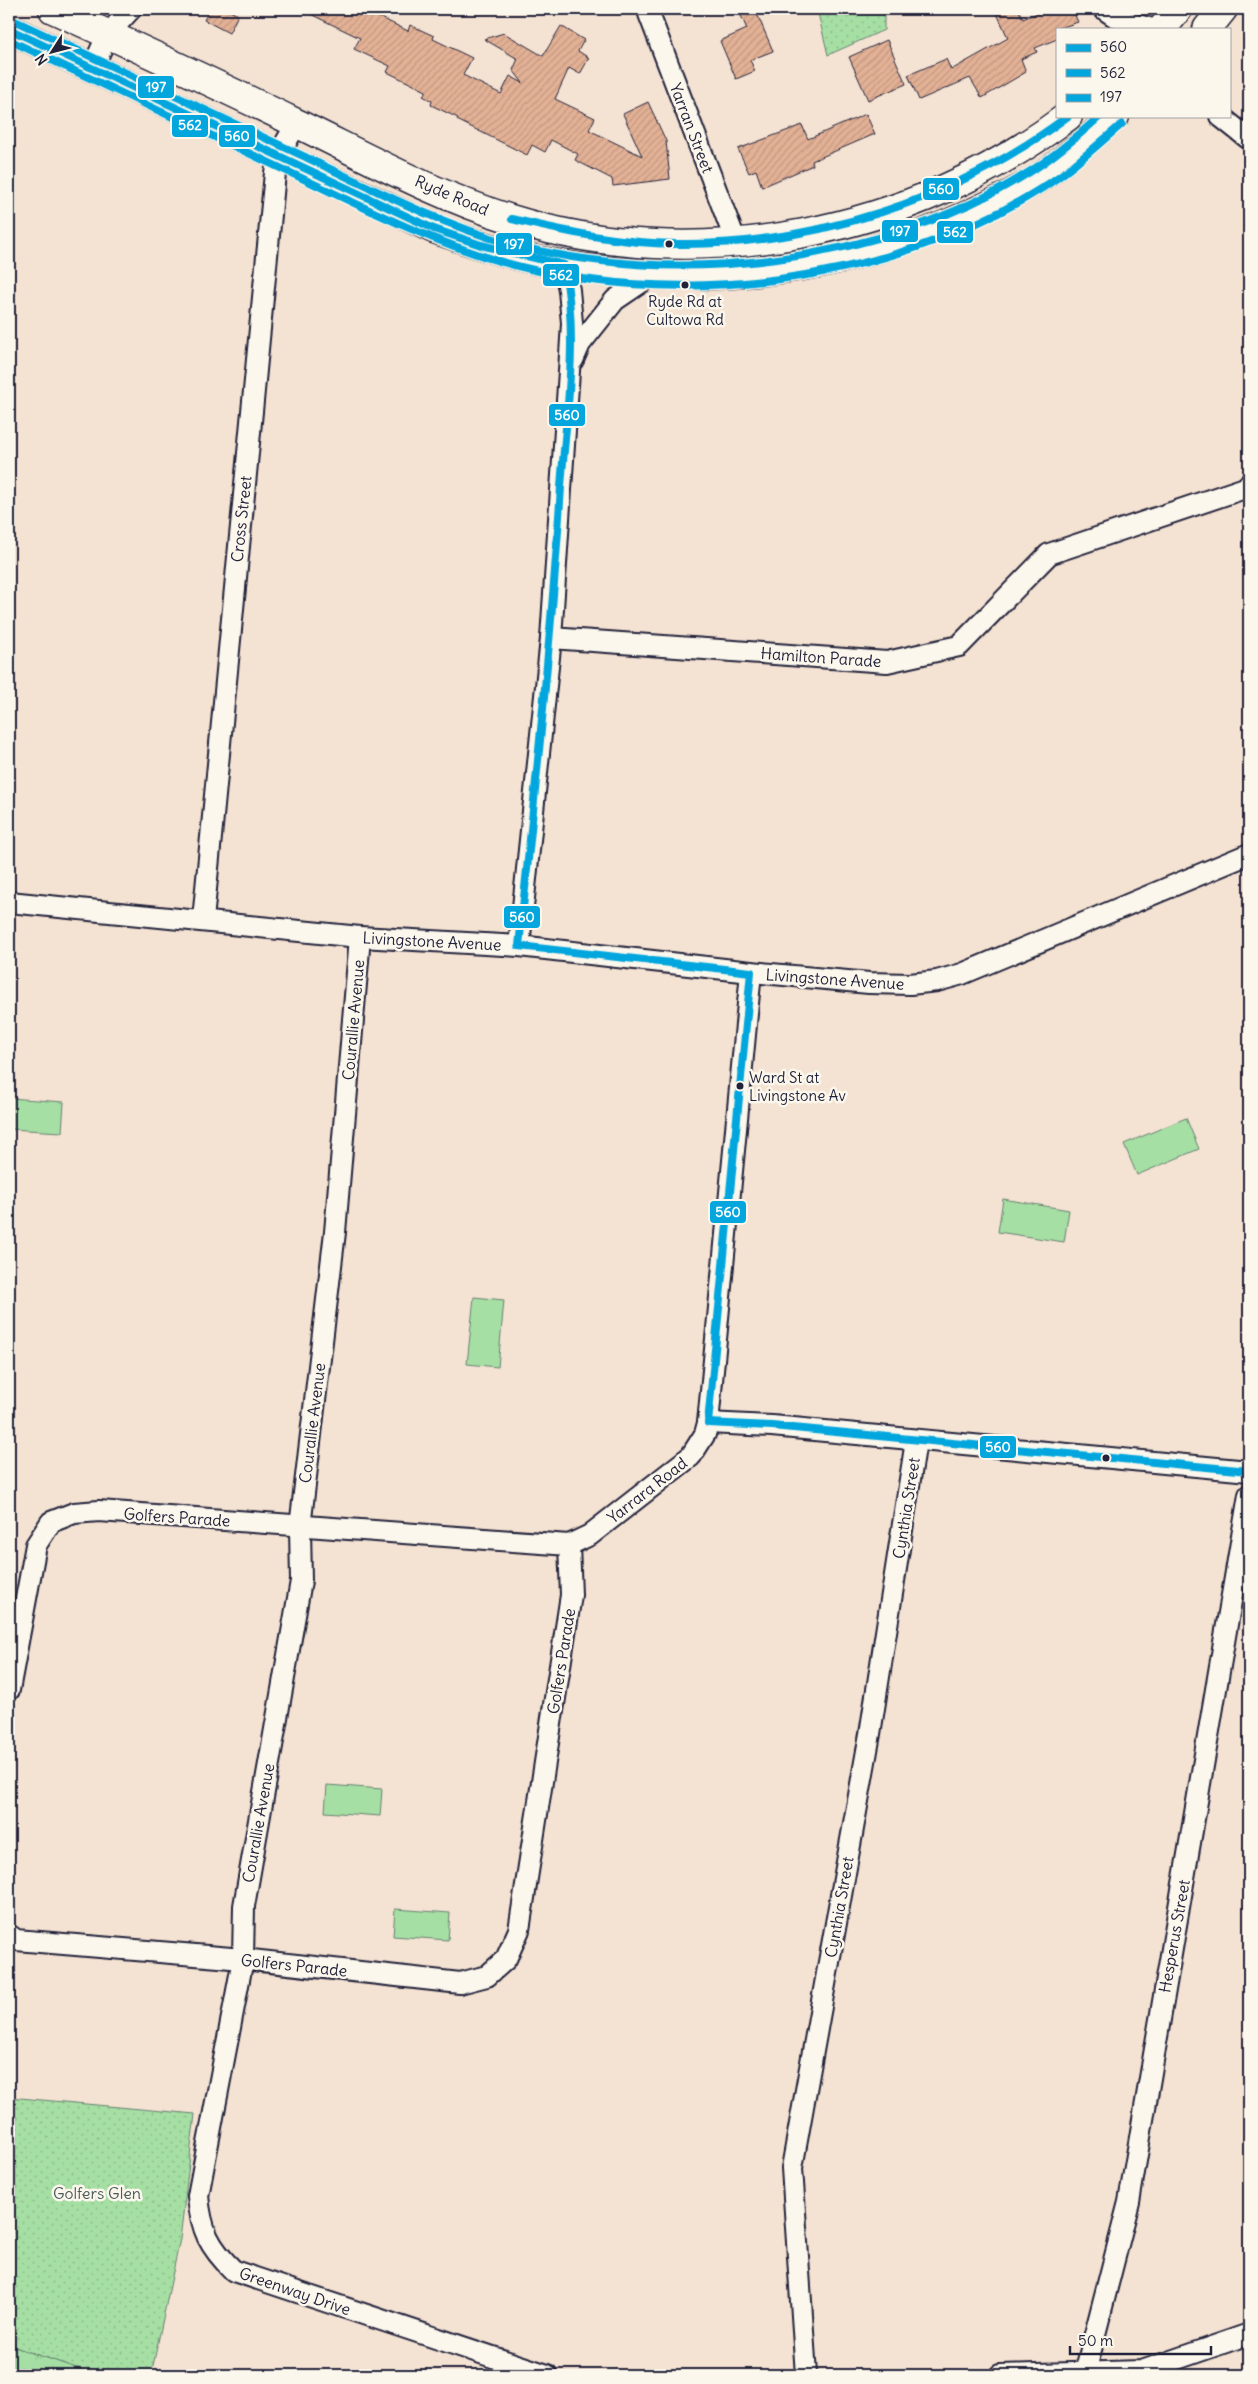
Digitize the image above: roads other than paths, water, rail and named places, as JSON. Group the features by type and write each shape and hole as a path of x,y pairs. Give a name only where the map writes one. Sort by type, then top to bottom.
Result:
{"highway":[{"name":"Ryde Road","path":"53,9 420,182 482,209 513,220 578,234 651,244 768,240 812,232 889,210 982,171 1040,137 1065,118"},
{"path":"1163,28 1178,9"},
{"path":"1208,28 1223,9"},
{"path":"9,29 434,229 481,245 564,265 610,272 652,275 779,270 834,261 902,242 993,203 1039,178 1114,118"}],"street":[{"path":"92,69 108,34 131,9"},
{"path":"1104,9 1120,20 1148,28"},
{"name":"Yarran Street","path":"649,14 736,242"},
{"path":"1223,118 1249,139"},
{"name":"Cross Street","path":"203,920 278,156 297,123"},
{"path":"519,946 551,638 569,371 572,323 569,290 564,265"},
{"path":"569,371 580,344 615,300 652,275"},
{"name":"Hamilton Parade","path":"551,638 887,662 959,646 1049,554 1245,488 1249,484"},
{"name":"Livingstone Avenue","path":"9,902 360,936 519,946 869,983 910,984 937,981 962,974 1249,854"},
{"name":"Courallie Avenue","path":"244,1906 301,1581 300,1527 335,1232 360,936"},
{"name":"Yarrara Road","path":"569,1545 590,1535 691,1456 705,1434 708,1423 751,972"},
{"path":"708,1423 772,1426 1249,1471"},
{"name":"Cynthia Street","path":"806,2375 792,2168 870,1734 916,1441"},
{"name":"Hesperus Street","path":"1085,2373 1129,2202 1249,1495"},
{"name":"Golfers Parade","path":"9,1690 36,1545 51,1522 74,1512 99,1511 569,1545 571,1595 519,1930 506,1959 487,1976 460,1983 243,1959 16,1940 9,1935"},
{"name":"Greenway Drive","path":"244,1906 243,1959 198,2196 200,2220 209,2242 220,2258 234,2271 547,2375"},
{"path":"1000,2375 1142,2371 1249,2334"}],"place":[{"name":"Ryde Rd at Cultowa Rd","path":"685,285"},
{"name":"Ward St at Livingstone Av","path":"740,1086"}],"park label":[{"name":"Golfers Glen","path":"97,2193"}]}
